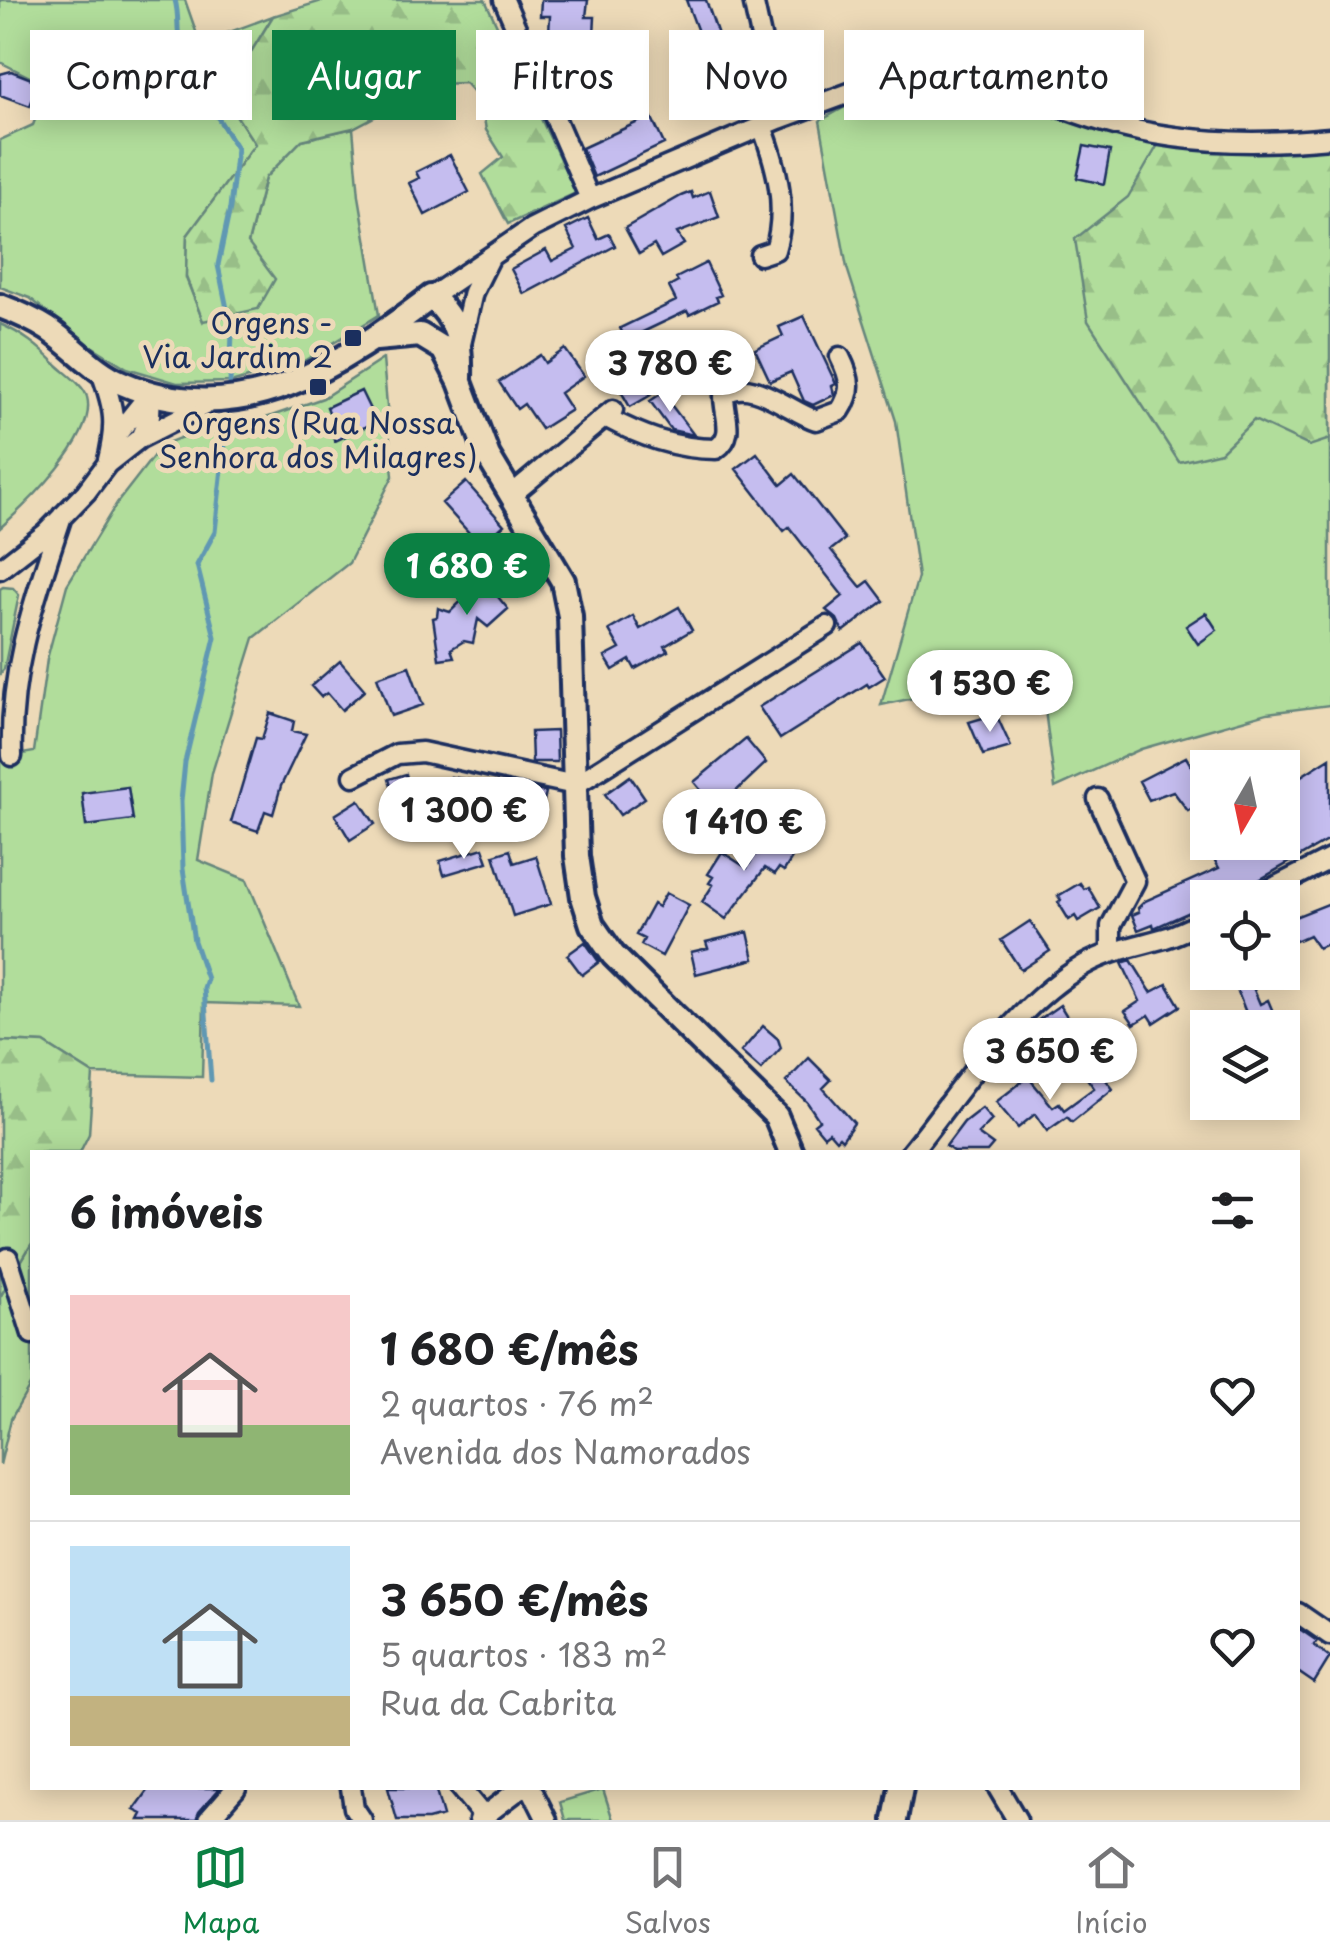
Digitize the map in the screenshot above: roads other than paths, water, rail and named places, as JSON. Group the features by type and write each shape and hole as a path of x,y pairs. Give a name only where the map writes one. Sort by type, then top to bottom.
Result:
{"street":[{"path":"504,0 590,199"},
{"path":"753,0 782,215 775,250 760,255"},
{"path":"0,306 49,330 102,372 124,384 182,398 216,400 261,393 301,381 340,362 492,253 590,199 771,122 896,74 929,67 998,83 1096,119 1146,132 1253,142 1330,138"},
{"path":"460,382 460,345 473,292 492,253"},
{"path":"431,297 434,341"},
{"path":"431,297 448,312 460,345"},
{"path":"376,339 420,334 443,349 488,456 563,582 570,616 577,856 592,925 613,955 776,1116 790,1150"},
{"path":"510,496 610,413 638,434 674,444 716,449 726,442 730,430 724,395 731,389 756,392 816,420 840,412 851,392 850,379 840,358"},
{"path":"102,372 115,412 107,464"},
{"path":"114,438 151,392"},
{"path":"140,438 150,414 151,392"},
{"path":"0,569 62,516 107,464 140,438 216,400"},
{"path":"12,756 11,719 19,651 62,516"},
{"path":"354,776 396,754 422,752 575,785 827,626"},
{"path":"0,702 11,719"},
{"path":"1098,799 1136,881 1111,926 1112,952"},
{"path":"1289,880 1330,859"},
{"path":"913,1150 1013,1020 1084,965 1112,952 1190,928"},
{"path":"8,1258 30,1328"},
{"path":"1300,1614 1330,1635"},
{"path":"208,1820 234,1790"},
{"path":"351,1790 354,1808 362,1820"},
{"path":"461,1790 482,1818 519,1790"},
{"path":"532,1790 546,1820"},
{"path":"895,1820 901,1790"},
{"path":"999,1790 1017,1820"}],"waterway":[{"path":"175,0 182,50 237,148 218,265 232,333 230,383"},
{"path":"211,1080 204,988 207,979 194,941 183,869 181,801 185,762 215,637 197,565 215,532 228,413"}],"place":[{"name":"Orgens - Via Jardim 2","path":"353,338"},
{"name":"Orgens (Rua Nossa Senhora dos Milagres)","path":"318,387"}]}
